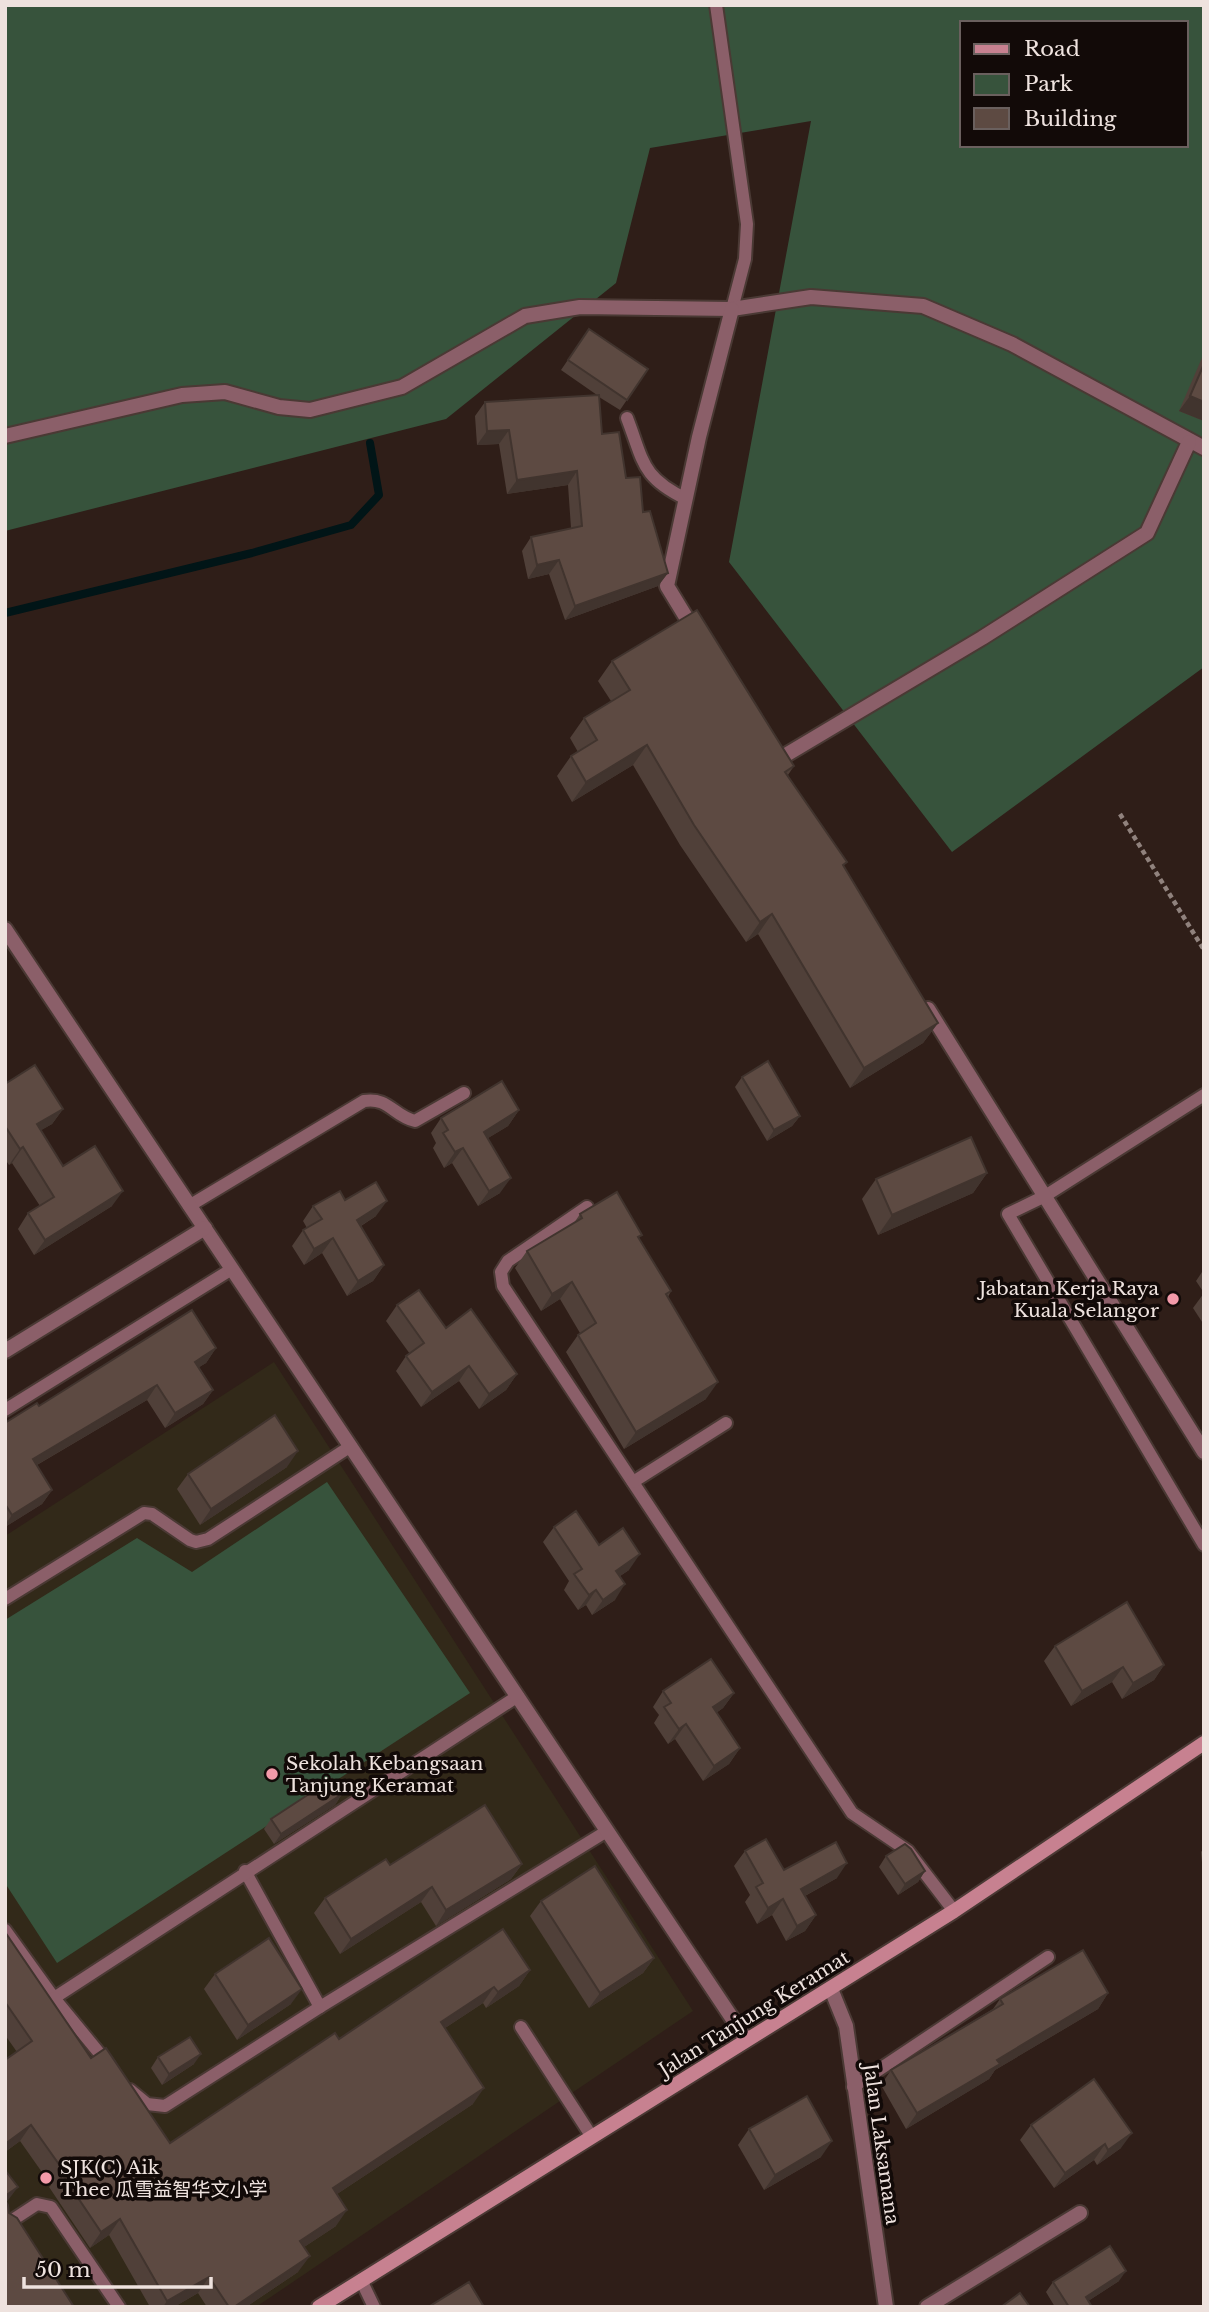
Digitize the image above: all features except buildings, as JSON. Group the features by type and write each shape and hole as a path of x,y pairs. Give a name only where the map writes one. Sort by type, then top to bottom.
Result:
{"street":[{"path":"5,436 182,395 225,392 279,407 310,410 402,387 525,316 580,307 732,309 811,297 923,306 1012,344 1204,448"},
{"path":"703,645 667,586 699,437 732,309"},
{"path":"775,762 982,638 1147,533 1189,442"},
{"path":"5,929 746,2039"},
{"path":"920,996 1204,1452"},
{"path":"5,1351 205,1228"},
{"name":"Jalan Tanjung Keramat","path":"319,2307 954,1911 1204,1743"},
{"name":"Jalan Laksamana","path":"831,1989 846,2026 886,2307"},
{"path":"927,2307 1080,2213"}],"lane":[{"path":"716,5 747,224 745,259 732,309"},
{"path":"628,418 647,471 656,481 686,499"},
{"path":"190,1206 364,1101 376,1099 387,1104 399,1115 415,1121 464,1093"},
{"path":"1204,1095 1045,1196 1008,1214 1204,1545"},
{"path":"587,1207 508,1261 500,1272 501,1279 852,1813 908,1851 954,1911"},
{"path":"5,1410 232,1269"},
{"path":"634,1482 726,1423"},
{"path":"5,1599 144,1513 152,1514 190,1540 208,1539 351,1446"},
{"path":"54,1998 245,1871 518,1696"},
{"path":"5,1930 54,1998 130,2090 147,2104 165,2106 607,1830"},
{"path":"245,1871 320,2007"},
{"path":"853,2087 1048,1957"},
{"path":"520,2027 592,2137"},
{"path":"5,2225 37,2204 51,2207 119,2307"},
{"path":"361,2280 374,2307"}],"path":[{"path":"1120,814 1204,950"}],"shaded area":[{"name":"Sekolah Kebangsaan Tanjung Keramat","path":"274,1362 693,2011 256,2307 5,2307 5,1536"}],"green space":[{"path":"5,5 1204,5 1204,667 952,852 729,562 811,121 650,148 616,283 446,419 5,531"},
{"path":"327,1482 470,1693 57,1963 5,1883 5,1620 137,1538 192,1572"}],"waterway":[{"path":"5,613 252,553 351,525 379,495 370,443"}],"place":[{"name":"Jabatan Kerja Raya Kuala Selangor","path":"1173,1299"},
{"name":"Sekolah Kebangsaan Tanjung Keramat","path":"272,1774"},
{"name":"SJK(C) Aik Thee 瓜雪益智华文小学","path":"46,2178"}]}
